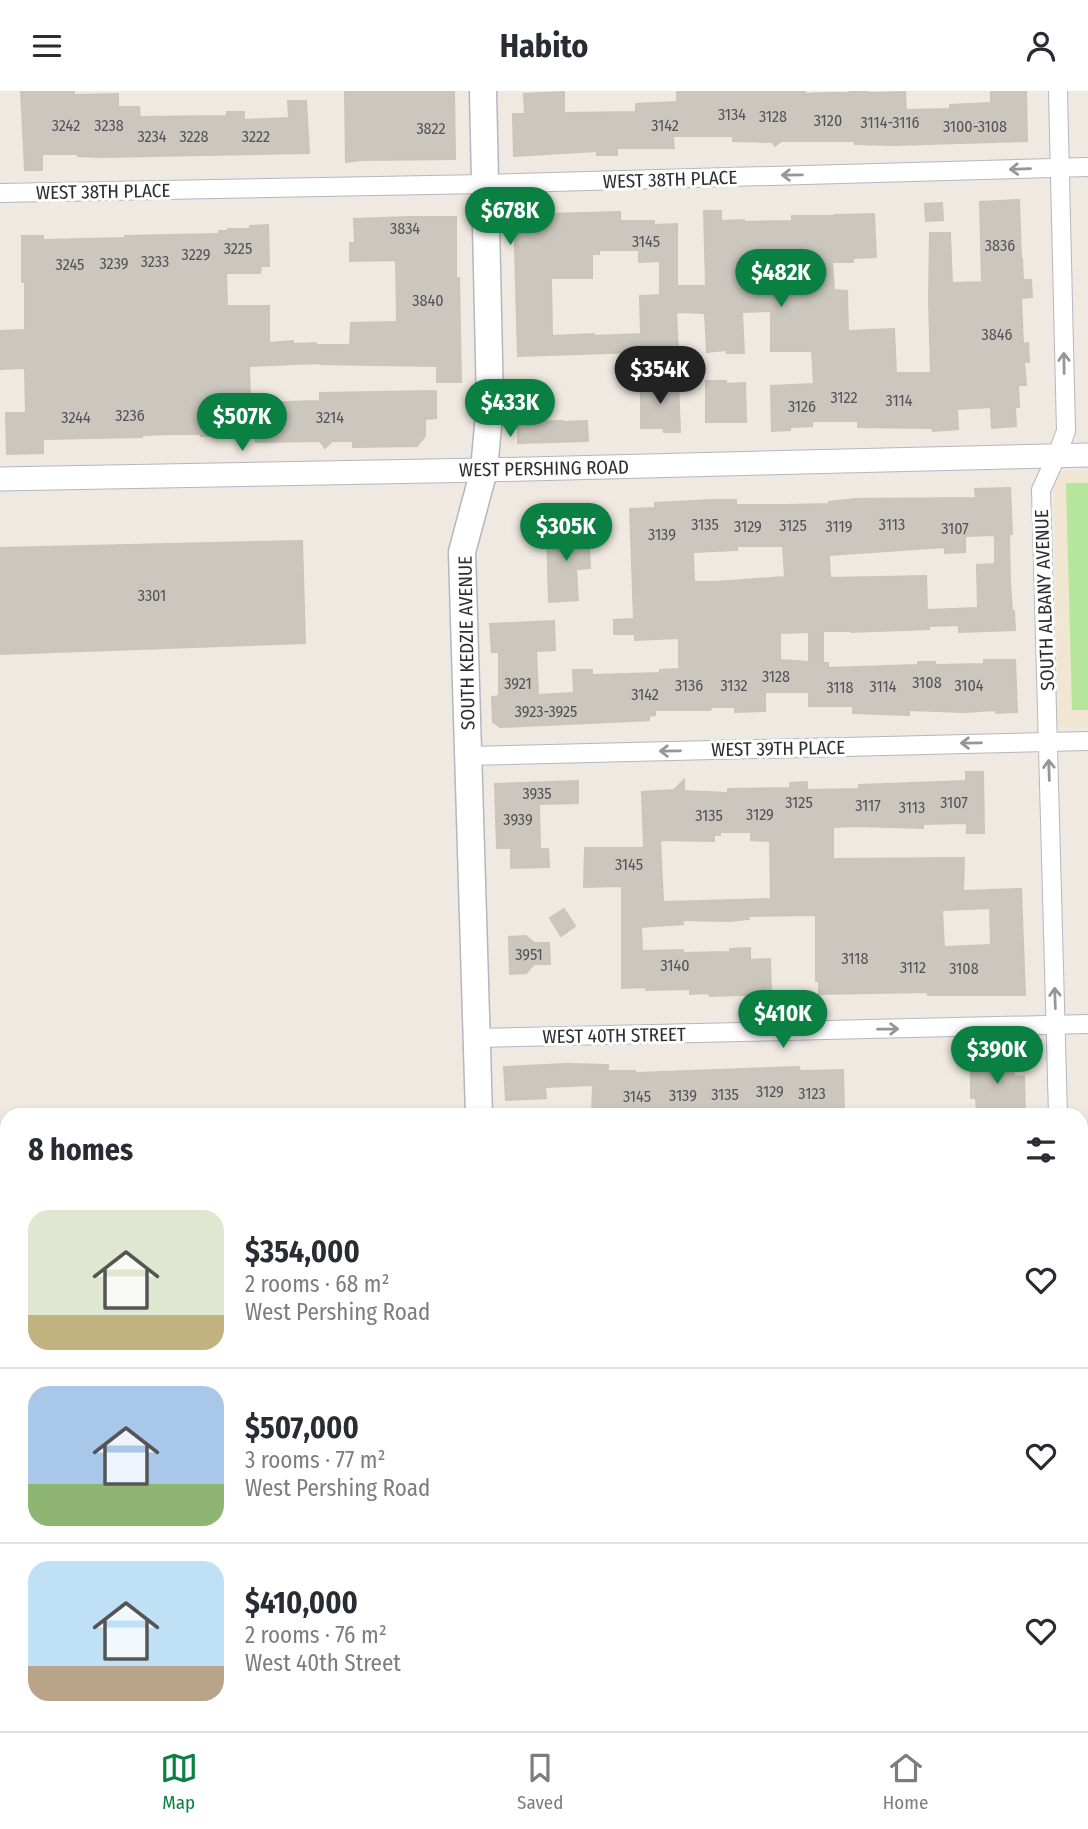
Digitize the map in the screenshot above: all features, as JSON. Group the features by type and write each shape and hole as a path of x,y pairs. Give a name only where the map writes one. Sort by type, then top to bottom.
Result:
{"main road":[{"name":"SOUTH KEDZIE AVENUE","path":"479,1108 462,552 484,470 489,404 483,91"}],"street":[{"name":"SOUTH ALBANY AVENUE","path":"1058,91 1066,431 1041,490 1058,1108"},
{"name":"WEST 38TH PLACE","path":"0,193 484,184 1088,167"},
{"name":"WEST PERSHING ROAD","path":"0,479 1088,455"},
{"name":"WEST 39TH PLACE","path":"468,756 1088,741"},
{"name":"WEST 40TH STREET","path":"477,1038 1088,1024"}],"shaded area":[{"path":"1054,471 1088,471 1088,726 1058,727"}],"green space":[{"path":"1066,483 1088,483 1088,710 1072,710"}],"building":[{"path":"21,91 74,91 74,95 118,94 118,107 139,107 140,117 227,116 227,112 244,112 244,120 289,118 288,101 306,101 309,153 100,157 42,154 42,170 25,170"},
{"path":"345,91 454,91 455,159 346,162"},
{"path":"677,91 805,91 805,94 905,92 906,110 950,109 950,105 991,103 991,91 1026,91 1027,141 894,145 855,144 855,141 781,141 775,146 772,142 733,141 733,136 673,136 674,148 617,148 617,155 597,155 597,151 514,156 513,114 525,114 524,94 564,92 564,113 636,112 636,104 677,102"},
{"path":"1019,200 1023,280 1031,280 1032,297 1021,298 1023,344 1028,343 1029,362 1024,362 1026,385 1018,385 1016,426 992,428 991,407 957,409 958,429 933,431 932,428 858,427 858,421 812,421 812,426 772,431 771,386 814,384 812,351 771,351 771,311 742,312 744,353 727,353 727,350 707,352 705,313 676,312 678,353 642,357 642,352 518,356 514,215 620,212 620,221 654,221 654,225 677,224 677,286 706,286 704,211 721,211 721,221 744,222 792,221 792,216 874,214 876,257 853,258 853,262 832,262 834,290 847,291 848,331 894,329 896,373 931,373 930,233 950,233 952,283 982,282 980,202","holes":["599,250 639,250 639,262 660,261 660,295 640,296 641,334 552,336 551,278 592,278 592,254 599,254","766,259 818,260 819,288 812,289 812,292 766,293"]},
{"path":"942,203 943,220 926,221 925,204"},
{"path":"456,217 461,382 437,382 437,366 320,363 249,366 250,403 320,401 320,393 436,391 436,418 425,419 425,436 417,446 353,447 353,441 332,441 325,448 320,441 256,442 255,434 173,434 43,439 43,453 7,454 6,413 26,413 25,368 0,369 0,331 25,330 22,236 43,236 43,240 219,234 219,231 228,229 250,229 250,226 268,225 269,266 261,266 260,273 226,273 227,306 269,306 269,343 293,341 293,344 350,345 351,323 397,322 396,260 350,261 350,243 355,243 354,219"},
{"path":"706,381 745,383 746,422 706,422"},
{"path":"641,382 678,382 680,432 664,432 663,428 641,428"},
{"path":"587,421 588,441 518,443 518,422"},
{"path":"1010,488 1010,581 1015,630 959,632 959,625 929,626 929,629 823,631 823,663 828,663 828,668 918,665 918,662 935,662 935,665 984,664 984,660 1015,660 1017,712 909,710 909,715 853,713 853,706 809,706 809,692 765,692 765,711 735,712 735,707 712,707 710,710 655,710 655,715 649,716 649,720 500,727 493,722 492,697 499,696 499,652 492,652 490,624 554,621 555,650 536,651 538,695 574,693 573,670 592,670 592,675 660,673 660,670 679,669 679,638 635,640 635,634 614,634 614,620 634,619 630,509 655,508 655,503 713,500 736,500 736,505 784,505 829,504 855,499 976,498 975,489","holes":["995,535 995,564 977,565 978,608 927,610 926,576 830,578 829,555 945,547 945,553 965,552 965,536","737,546 783,546 785,577 694,582 693,552 737,550","809,632 809,662 780,660 780,633"]},
{"path":"588,530 590,568 576,569 578,600 549,602 547,531"},
{"path":"302,541 305,643 0,654 0,548"},
{"path":"966,772 983,772 984,833 967,833 967,823 923,824 923,828 833,827 833,859 964,858 963,891 1021,889 1025,995 928,995 928,992 819,994 819,981 816,981 816,915 748,916 749,919 730,921 682,920 683,924 641,927 642,951 730,952 730,949 750,948 750,960 770,959 771,994 710,996 708,993 690,994 690,989 622,988 622,886 584,887 585,848 644,848 642,792 674,790 684,780 684,791 728,793 728,789 790,788 790,783 807,782 807,790 966,781","holes":["720,832 751,832 751,840 770,841 771,899 663,902 660,840 714,841 714,835 720,835","990,908 991,945 944,947 942,910"]},
{"path":"578,781 578,803 539,804 540,849 548,849 549,867 511,868 511,848 497,848 495,784"},
{"path":"564,909 575,926 561,936 550,918"},
{"path":"526,936 534,943 549,943 550,964 534,964 526,973 510,974 509,937"},
{"path":"1014,1055 1014,1077 1024,1076 1025,1108 977,1108 976,1098 971,1098 971,1056"},
{"path":"608,1065 608,1071 635,1073 799,1067 800,1071 843,1070 844,1108 592,1108 593,1085 545,1087 546,1098 506,1100 504,1067"}]}
